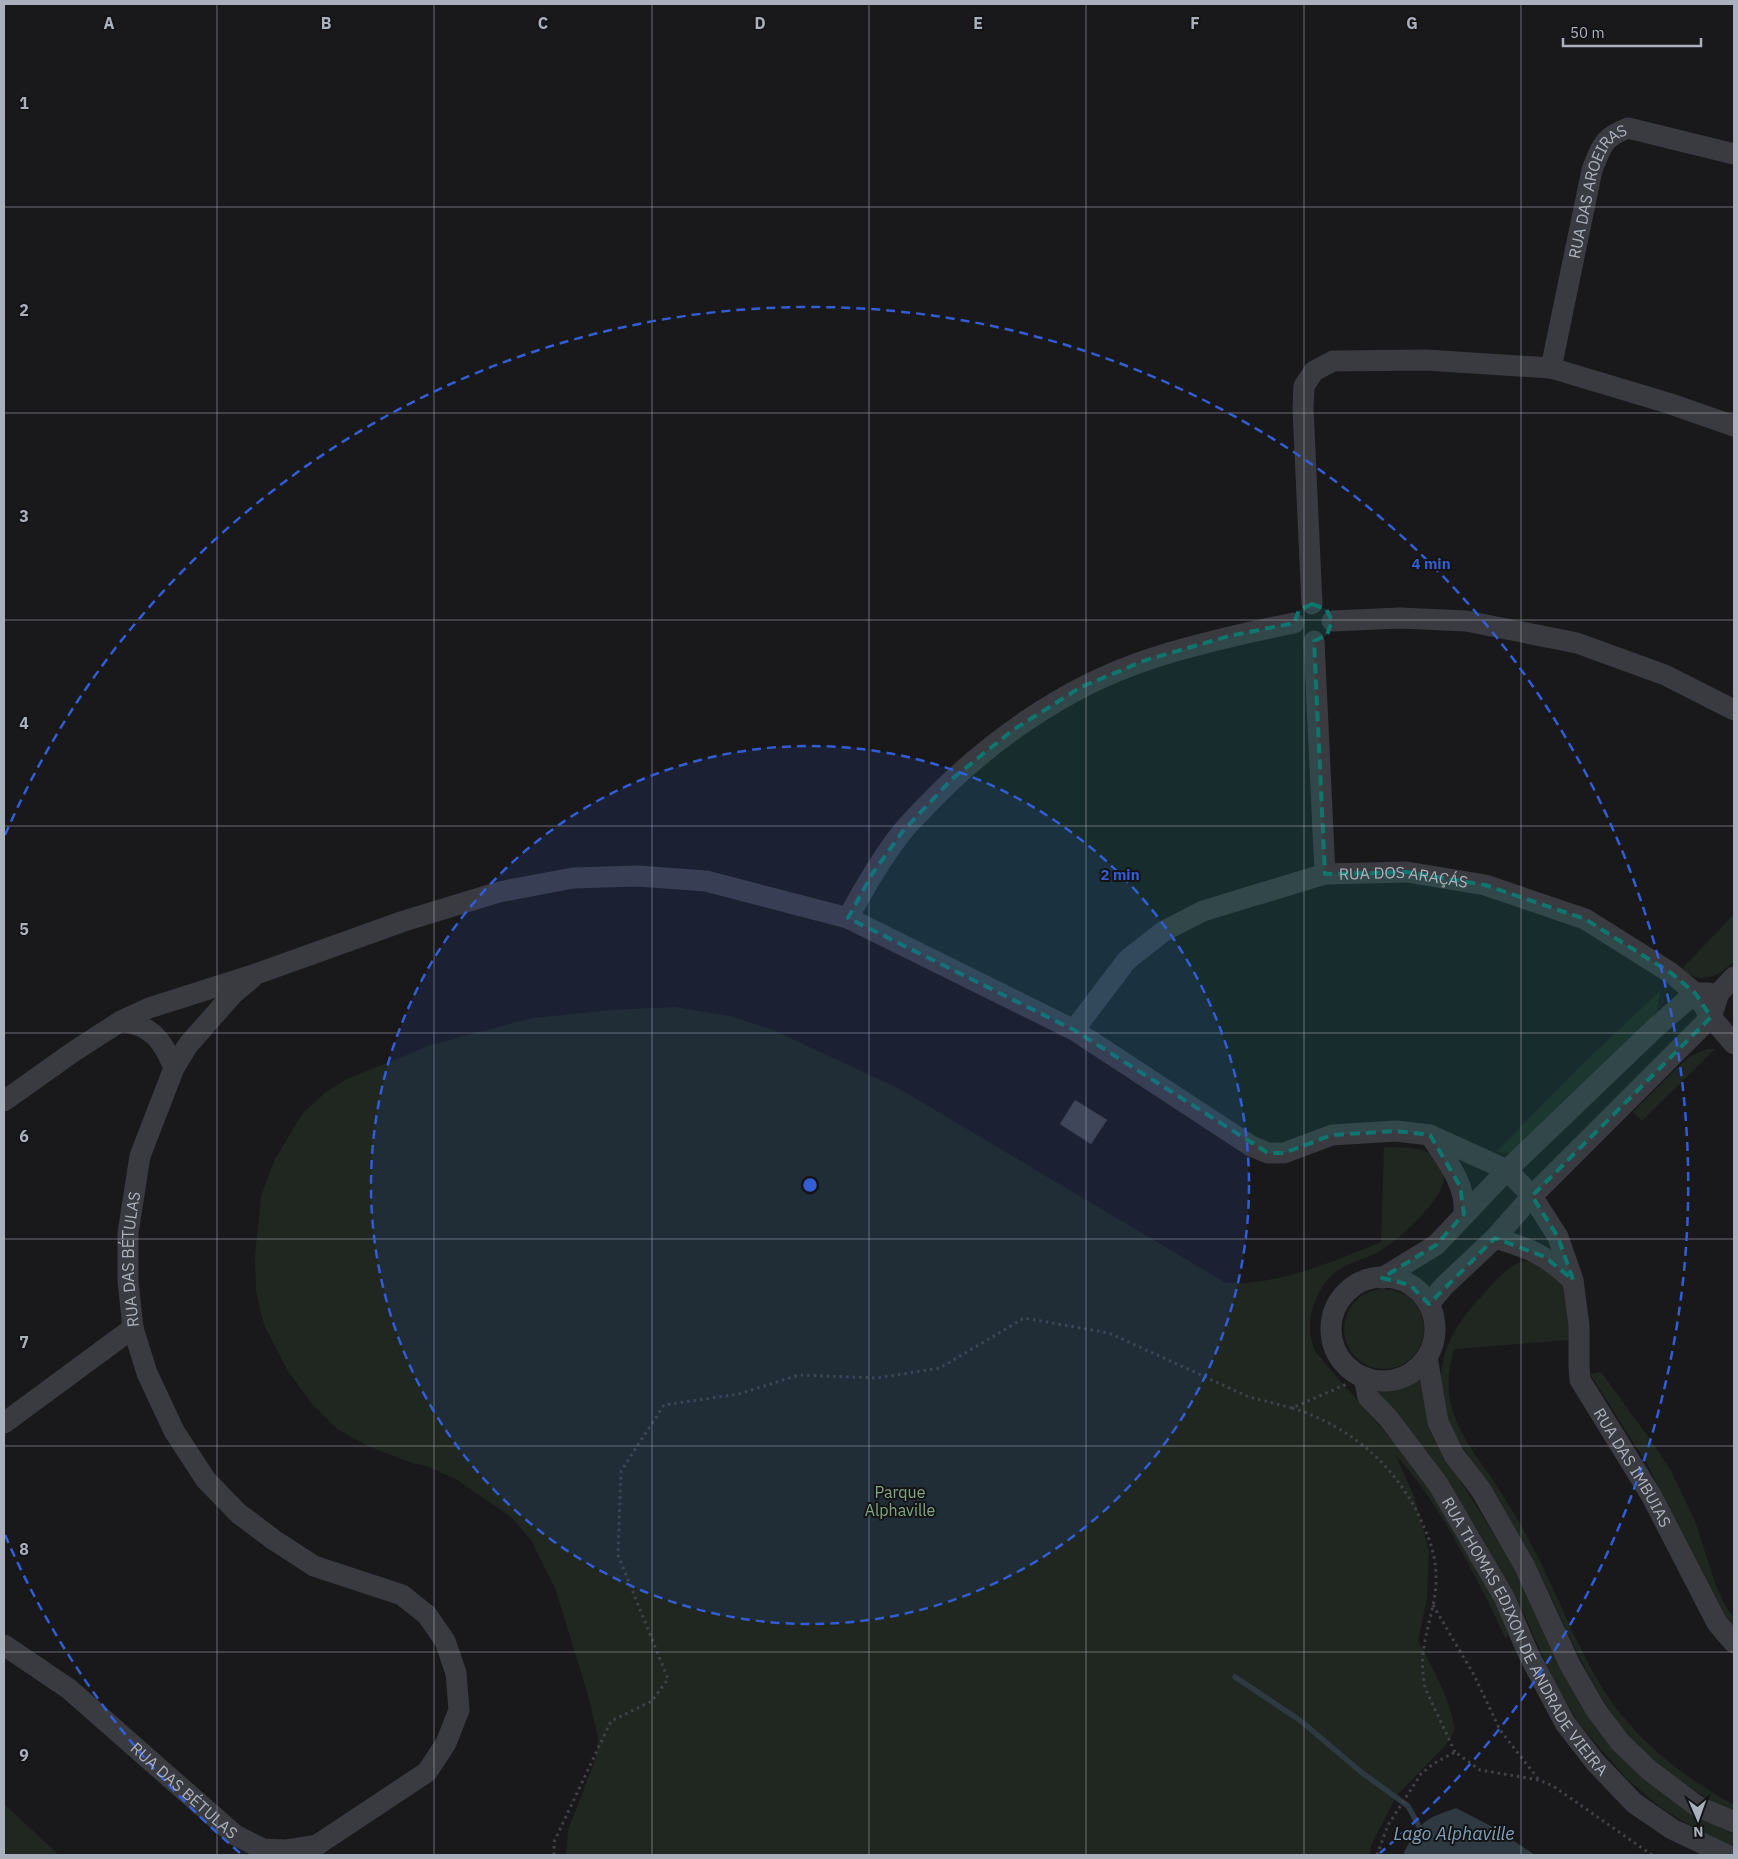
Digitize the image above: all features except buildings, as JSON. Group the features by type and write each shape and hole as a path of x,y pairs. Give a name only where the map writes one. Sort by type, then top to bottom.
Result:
{"street":[{"name":"RUA DAS AROEIRAS","path":"1551,368 1592,170 1602,146 1612,134 1628,128 1734,154"},
{"path":"1312,604 1303,408 1304,386 1314,371 1333,361 1353,359 1426,360 1551,368 1668,403 1734,426"},
{"path":"1312,604 1326,609 1332,621 1331,629 1327,635 1314,641 1307,640 1301,636 1294,624 1299,610 1312,604"},
{"path":"1332,621 1400,618 1466,621 1577,643 1665,675 1734,710"},
{"path":"848,918 872,874 903,831 952,779 1013,730 1081,688 1146,660 1230,636 1294,624"},
{"path":"1314,641 1325,874"},
{"name":"RUA DOS ARAÇÁS","path":"1074,1030 1127,960 1164,931 1204,911 1325,874 1407,872 1485,885 1585,918 1671,973 1694,993 1734,1044"},
{"path":"4,1101 73,1052 121,1021 149,1008 256,974 404,921 499,892 573,878 638,876 706,881 848,918 1074,1030 1252,1146 1268,1153 1284,1153 1332,1135 1396,1131 1430,1135 1507,1170"},
{"name":"RUA DAS BÉTULAS","path":"4,1645 69,1689 235,1835 263,1849 285,1850 317,1845 427,1772 446,1743 459,1710 456,1673 444,1641 427,1615 402,1595 314,1566 274,1540 238,1512 206,1480 174,1431 147,1373 133,1328 128,1281 128,1233 140,1156 174,1068 188,1046 233,994 256,974"},
{"path":"1429,1304 1444,1286 1495,1238 1532,1196 1711,1017 1719,993 1734,977"},
{"path":"1382,1278 1436,1245 1507,1170 1694,993 1719,993"},
{"path":"121,1021 136,1023 153,1034 162,1043 174,1068"},
{"path":"1430,1135 1460,1186 1465,1200 1464,1214"},
{"name":"RUA DAS IMBUIAS","path":"1507,1170 1532,1196 1558,1237 1573,1280 1579,1326 1580,1380 1651,1495 1717,1623 1734,1643"},
{"path":"1495,1238 1527,1248 1545,1257 1573,1280"},
{"path":"1382,1278 1400,1280 1410,1285 1429,1304 1435,1322 1433,1342 1427,1357 1415,1370 1399,1378 1380,1380 1364,1377 1350,1369 1336,1351 1332,1335 1333,1319 1338,1304 1349,1291 1362,1282 1382,1278"},
{"path":"4,1424 133,1328"},
{"name":"RUA THOMAS EDIXON DE ANDRADE VIEIRA","path":"1427,1357 1438,1422 1454,1455 1481,1490 1524,1565 1570,1664 1596,1710 1620,1742 1649,1770 1697,1806 1734,1822"},
{"name":"RUA THOMAS EDIXON DE ANDRADE VIEIRA","path":"1364,1377 1368,1397 1389,1419 1438,1484 1504,1597 1529,1655 1564,1723 1596,1762 1634,1803 1672,1829 1727,1855"}],"path":[{"path":"554,1855 554,1842 610,1722 652,1701 668,1679 618,1555 621,1472 664,1405 738,1394 799,1375 877,1378 940,1368 1024,1318 1109,1333 1249,1397 1311,1414 1341,1429 1380,1458 1404,1488 1421,1518 1433,1549 1436,1584 1423,1648 1425,1688 1455,1752 1480,1770 1539,1780 1565,1794 1652,1855"},
{"path":"1292,1408 1364,1377"},
{"path":"1433,1605 1474,1675 1500,1730 1539,1780"},
{"path":"1377,1855 1384,1833 1426,1768 1455,1752"}],"highlighted area":[{"path":"1312,604 1326,609 1332,621 1327,635 1314,641 1325,874 1407,872 1485,885 1585,919 1671,973 1695,993 1711,1017 1532,1196 1558,1237 1573,1280 1545,1257 1495,1238 1429,1304 1410,1285 1382,1278 1436,1245 1464,1214 1460,1186 1430,1135 1396,1131 1332,1135 1284,1153 1268,1153 1074,1030 848,918 872,874 903,831 952,779 1013,730 1081,687 1146,660 1229,636 1294,623 1299,610"}],"green space":[{"path":"1734,914 1734,961 1721,972 1709,977 1696,977 1680,971"},
{"path":"1660,991 1657,1011 1652,1018 1518,1150 1508,1153 1496,1152 1578,1068"},
{"name":"Parque Alphaville","path":"675,1007 730,1016 770,1029 898,1088 1226,1283 1266,1280 1305,1271 1381,1242 1384,1147 1419,1149 1432,1156 1444,1174 1443,1183 1438,1194 1420,1217 1388,1246 1342,1268 1330,1277 1314,1303 1310,1332 1315,1351 1389,1437 1431,1491 1481,1574 1508,1626 1509,1633 1506,1639 1461,1550 1444,1521 1416,1479 1396,1456 1414,1496 1429,1551 1427,1598 1418,1641 1445,1695 1455,1730 1444,1747 1397,1795 1371,1845 1370,1855 566,1855 568,1830 596,1758 598,1737 588,1695 555,1588 531,1540 512,1518 456,1479 426,1466 412,1463 370,1447 337,1429 311,1403 288,1371 265,1327 260,1310 256,1290 255,1256 261,1196 275,1159 302,1114 326,1092 347,1079 431,1045 533,1018 612,1010"},
{"path":"1706,1049 1715,1049 1642,1121 1633,1112 1682,1063 1689,1057"},
{"path":"1532,1261 1544,1264 1564,1286 1570,1340 1454,1349 1450,1365 1449,1396 1456,1421 1465,1439 1526,1534 1593,1673 1620,1713 1672,1765 1734,1805 1734,1812 1687,1786 1658,1764 1621,1726 1584,1666 1532,1559 1450,1425 1444,1405 1441,1380 1445,1355 1455,1331 1470,1310 1504,1273 1516,1264"},
{"path":"1384,1289 1399,1292 1412,1301 1421,1314 1424,1329 1421,1344 1412,1357 1399,1366 1384,1369 1369,1366 1356,1357 1347,1344 1344,1329 1347,1314 1356,1301 1369,1292"},
{"path":"1601,1372 1670,1469 1695,1521 1715,1583 1726,1607 1734,1618 1734,1632 1728,1625 1647,1464 1590,1374"},
{"path":"1423,1376 1454,1471 1502,1547 1532,1601 1551,1645 1687,1810 1734,1835 1734,1849 1714,1840 1661,1808 1626,1778 1580,1725 1556,1686 1524,1614 1477,1529 1447,1482 1377,1392"},
{"path":"5,1805 59,1855 4,1855"}],"water":[{"name":"Lago Alphaville","path":"1456,1808 1491,1826 1535,1855 1405,1855 1404,1852 1424,1823"}],"waterway":[{"path":"1235,1677 1301,1721 1361,1772 1408,1806 1419,1826"}]}
